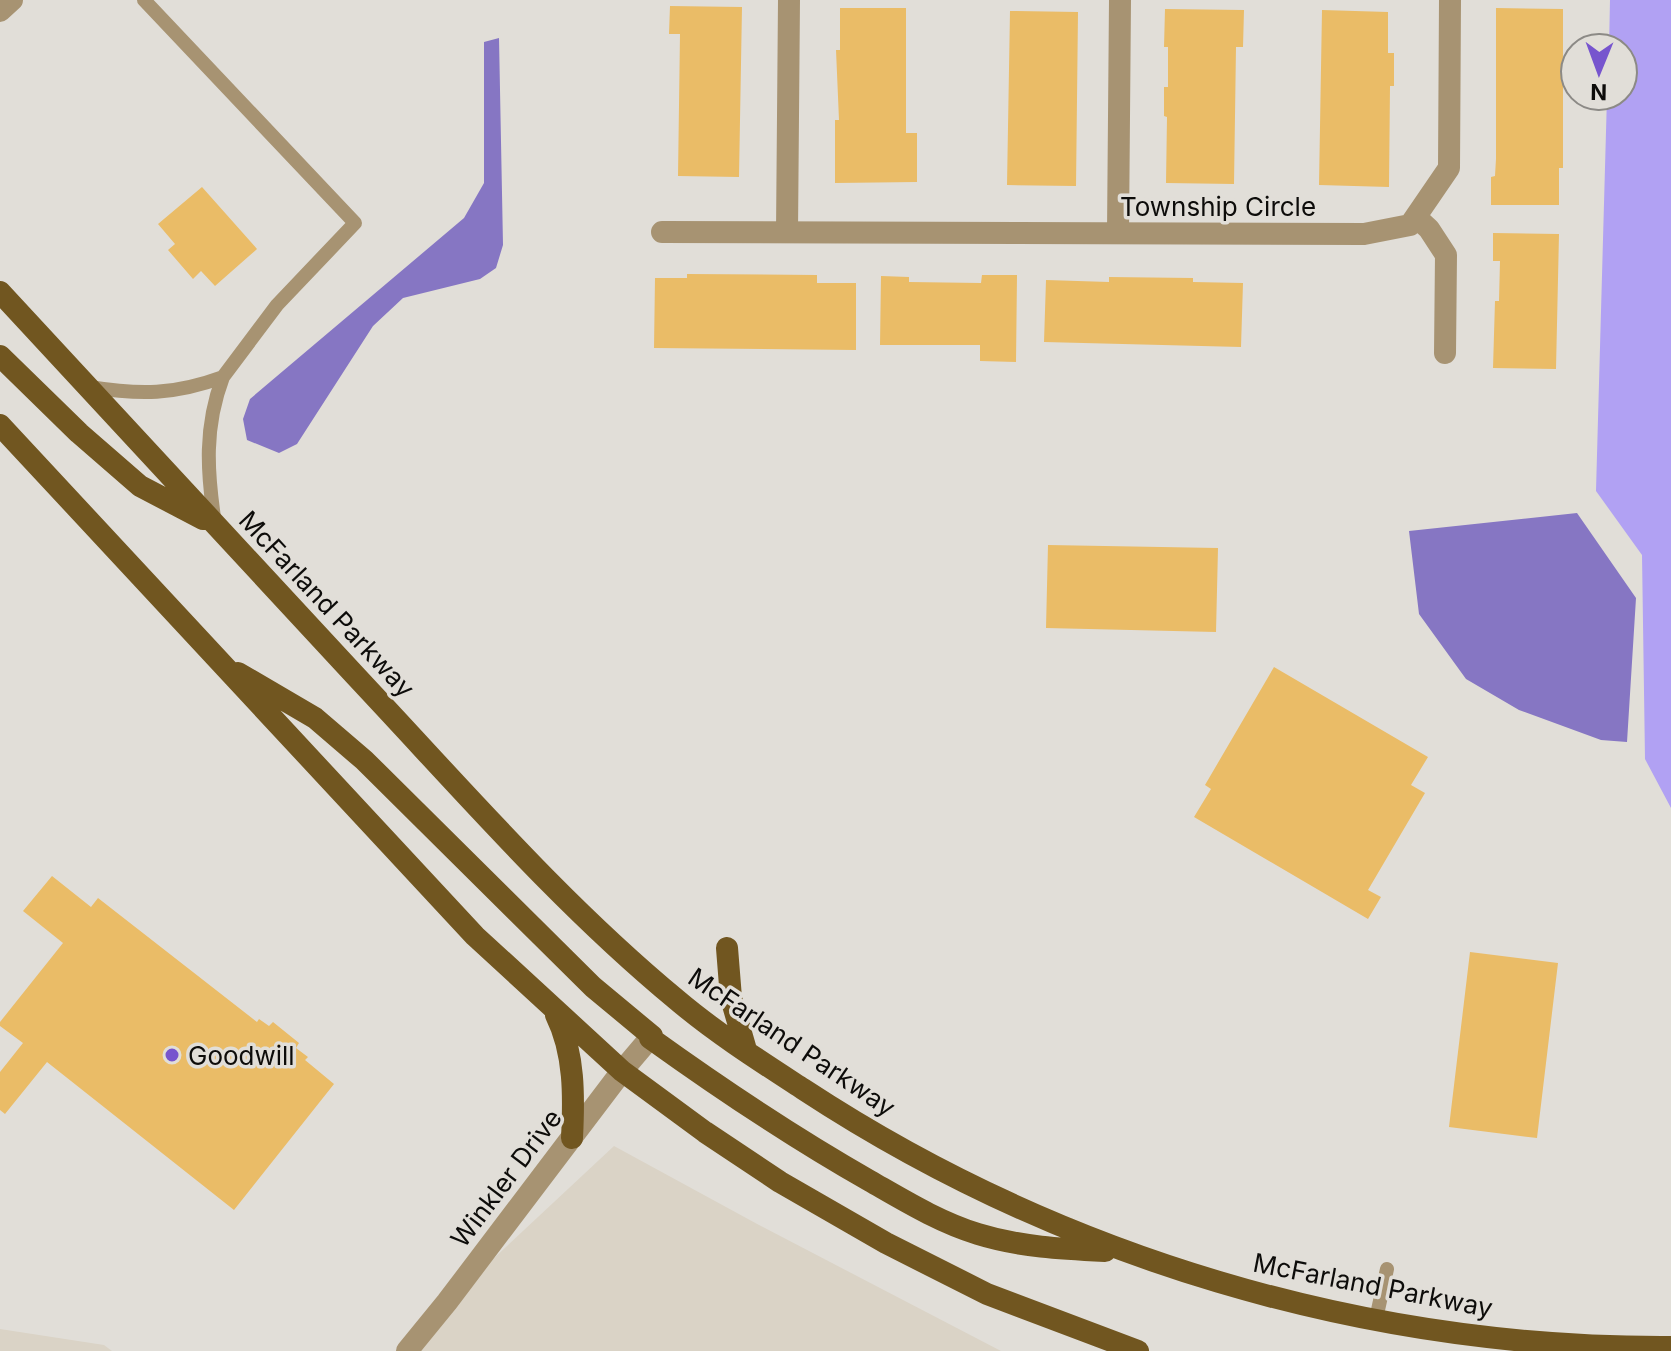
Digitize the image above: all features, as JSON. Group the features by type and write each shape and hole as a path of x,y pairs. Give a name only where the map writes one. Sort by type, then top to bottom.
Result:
{"main road":[{"name":"McFarland Parkway","path":"0,292 541,875 680,1003 746,1052 828,1106 918,1158 1026,1212 1126,1252 1236,1287 1376,1319 1518,1341 1671,1347"},
{"path":"0,356 79,433 140,486 215,525"},
{"path":"0,425 475,936 622,1071 780,1182 886,1243 987,1294 1138,1351"},
{"path":"223,665 315,718 364,760 593,987 651,1037 835,1161 946,1222 979,1235 1052,1249 1126,1252"},
{"path":"727,948 731,998 746,1052"},
{"path":"554,1011 564,1035 571,1072 572,1138"}],"street":[{"path":"0,11 12,0"},
{"path":"787,232 789,0"},
{"path":"1118,233 1120,0"},
{"path":"1445,353 1446,255 1429,229 1416,217 1449,168 1450,0"},
{"name":"Township Circle","path":"662,232 1364,234 1410,225 1416,217"},
{"name":"Winkler Drive","path":"407,1351 651,1037"}],"lane":[{"path":"144,0 355,223 277,305 223,377 213,404 207,457 215,525"},
{"path":"87,387 161,393 194,388 223,377"},
{"path":"1376,1319 1387,1269"}],"shaded area":[{"path":"1610,0 1671,0 1671,808 1645,759 1642,555 1596,491 1607,112 1639,112 1639,32 1609,32"},
{"path":"499,38 503,245 496,268 480,279 403,298 373,326 297,444 279,453 247,440 243,419 250,399 464,218 484,183 484,42"},
{"path":"1577,513 1636,598 1627,742 1601,740 1519,710 1466,679 1419,614 1409,531"},
{"path":"614,1146 1001,1351 409,1351 447,1302"},
{"path":"0,1329 104,1345 112,1351 0,1351"}],"building":[{"path":"670,6 742,7 739,177 678,176 680,34 669,34"},
{"path":"840,8 906,8 906,133 917,133 917,182 835,183 835,120 839,120 836,50 840,50"},
{"path":"1496,8 1563,9 1563,32 1559,32 1563,168 1559,168 1559,205 1491,205 1491,177 1495,176"},
{"path":"1165,9 1244,10 1243,47 1236,47 1234,184 1166,183 1164,87 1168,87 1168,47 1164,47"},
{"path":"1322,10 1388,12 1388,53 1394,53 1394,86 1390,86 1389,187 1319,185"},
{"path":"1010,11 1078,12 1076,186 1007,185"},
{"path":"202,187 257,249 215,286 201,271 193,279 168,250 175,244 158,224"},
{"path":"1493,233 1559,234 1556,369 1493,368 1500,261 1493,261"},
{"path":"687,274 817,275 817,283 856,283 856,350 654,348 655,278 687,278"},
{"path":"982,275 1017,275 1016,362 980,361 980,345 880,345 881,276 909,277 909,282 981,283"},
{"path":"1109,277 1193,278 1193,282 1243,283 1241,347 1044,342 1046,280 1109,282"},
{"path":"1048,545 1218,548 1216,632 1046,628"},
{"path":"1274,667 1428,757 1411,785 1425,793 1368,890 1381,897 1368,919 1194,817 1211,789 1205,785"},
{"path":"52,876 91,907 98,898 257,1022 259,1019 269,1026 273,1022 299,1043 296,1048 308,1057 305,1060 334,1084 234,1210 47,1062 5,1114 0,1110 0,1072 23,1043 0,1026 0,1022 63,943 23,911"},
{"path":"1470,952 1558,963 1537,1138 1449,1127"}],"place":[{"name":"Goodwill","path":"172,1055"}]}
